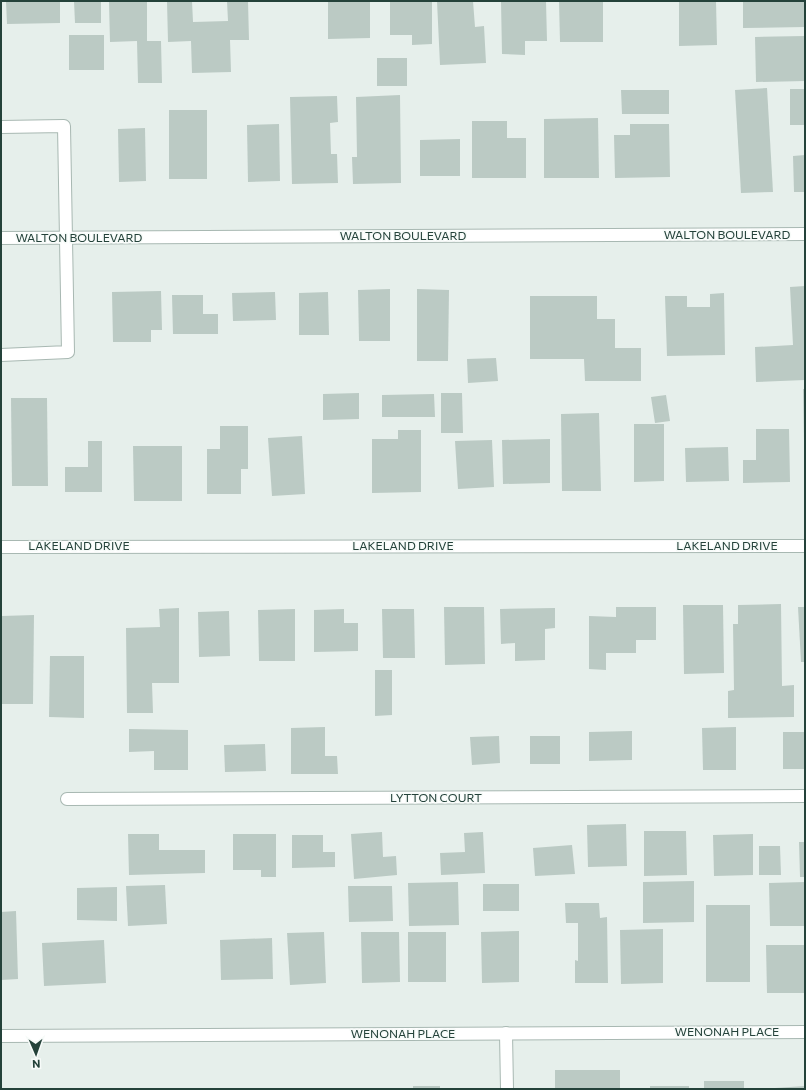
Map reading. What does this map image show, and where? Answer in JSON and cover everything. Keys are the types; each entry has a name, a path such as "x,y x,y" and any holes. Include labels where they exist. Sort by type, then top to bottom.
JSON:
{"street":[{"path":"1,127 64,126 68,352 1,355"},
{"name":"WALTON BOULEVARD","path":"1,238 805,234"},
{"name":"LAKELAND DRIVE","path":"1,547 805,546"},
{"name":"LYTTON COURT","path":"67,799 805,796"},
{"name":"WENONAH PLACE","path":"1,1036 805,1032"},
{"path":"506,1033 507,1089"}],"building":[{"path":"6,1 60,1 60,23 7,24"},
{"path":"74,1 101,1 101,23 75,23"},
{"path":"167,1 192,1 193,22 228,21 227,1 248,1 249,40 230,40 231,72 192,73 191,41 168,42"},
{"path":"328,1 370,1 370,38 328,39"},
{"path":"390,1 432,1 432,44 412,45 412,35 390,35"},
{"path":"437,1 473,1 475,27 484,26 486,63 440,65"},
{"path":"501,1 546,1 547,41 525,41 525,55 502,54"},
{"path":"559,1 603,1 603,42 560,42"},
{"path":"679,1 716,1 717,45 679,46"},
{"path":"743,1 805,1 805,27 743,28"},
{"path":"109,2 147,2 147,41 161,41 162,83 138,83 137,41 110,42"},
{"path":"69,35 104,35 104,70 69,70"},
{"path":"805,36 805,81 756,82 755,37"},
{"path":"377,58 407,58 407,86 377,86"},
{"path":"767,88 773,192 741,193 735,90"},
{"path":"790,89 805,89 805,125 790,125"},
{"path":"621,90 669,90 669,114 622,114"},
{"path":"400,95 401,183 353,184 352,157 357,157 356,97"},
{"path":"337,96 338,122 330,123 331,154 337,154 338,183 292,184 290,97"},
{"path":"169,110 207,110 207,179 169,179"},
{"path":"598,118 599,178 544,178 544,119"},
{"path":"472,121 507,121 507,138 526,138 526,178 472,178"},
{"path":"279,124 280,181 248,182 247,125"},
{"path":"630,124 669,124 670,177 615,178 614,135 630,135"},
{"path":"145,128 146,181 119,182 118,129"},
{"path":"460,139 460,176 420,176 420,140"},
{"path":"805,155 805,192 794,192 793,156"},
{"path":"805,286 805,380 756,382 755,347 793,345 790,287"},
{"path":"390,289 390,341 359,341 358,290"},
{"path":"417,289 449,290 448,361 417,361"},
{"path":"161,291 162,330 151,330 151,342 113,342 112,292"},
{"path":"275,292 276,320 233,321 232,293"},
{"path":"328,292 329,335 299,335 299,293"},
{"path":"724,293 725,355 667,356 665,296 687,296 687,307 710,307 710,294"},
{"path":"172,295 203,295 203,314 218,314 218,334 173,334"},
{"path":"530,296 597,296 597,319 615,319 615,348 641,348 641,381 585,381 584,359 530,359"},
{"path":"496,358 498,381 468,383 467,359"},
{"path":"803,389 805,389 805,441 804,441"},
{"path":"359,393 359,419 323,420 323,394"},
{"path":"441,393 462,393 463,433 441,433"},
{"path":"434,394 435,417 382,417 382,395"},
{"path":"666,395 670,421 655,423 651,397"},
{"path":"11,398 47,398 48,486 12,486"},
{"path":"599,413 601,491 562,491 561,414"},
{"path":"634,424 664,424 664,481 634,482"},
{"path":"220,426 248,426 248,469 241,469 241,494 207,494 207,449 220,449"},
{"path":"756,429 789,429 790,482 743,483 743,460 756,460"},
{"path":"398,430 421,430 421,492 372,493 372,439 398,439"},
{"path":"302,436 305,494 272,496 268,438"},
{"path":"550,439 550,483 503,484 502,440"},
{"path":"492,440 494,487 458,489 455,441"},
{"path":"88,441 102,441 102,492 65,492 65,467 88,467"},
{"path":"133,446 182,446 182,501 134,501"},
{"path":"728,447 729,481 686,482 685,448"},
{"path":"781,604 782,686 794,685 794,717 728,718 728,691 734,690 733,624 738,624 738,605"},
{"path":"683,605 723,605 724,673 684,674"},
{"path":"444,607 484,607 485,664 445,665"},
{"path":"616,607 656,607 656,640 636,640 636,653 606,653 606,670 589,669 589,616 616,617"},
{"path":"798,607 805,607 805,662 801,662"},
{"path":"179,608 179,683 152,683 153,713 127,713 126,628 160,627 159,609"},
{"path":"555,608 555,628 545,629 545,660 515,661 515,643 501,644 500,609"},
{"path":"295,609 295,661 259,661 258,610"},
{"path":"344,609 344,623 358,623 358,651 314,652 314,610"},
{"path":"382,609 414,609 415,658 383,658"},
{"path":"229,611 230,656 199,657 198,612"},
{"path":"34,615 33,704 1,704 2,616"},
{"path":"50,656 84,656 84,718 49,717"},
{"path":"375,670 392,670 392,715 375,716"},
{"path":"325,727 325,756 337,756 338,774 291,774 291,728"},
{"path":"736,727 736,770 703,770 702,728"},
{"path":"129,729 188,730 188,770 154,770 154,751 129,752"},
{"path":"632,731 632,760 589,761 589,732"},
{"path":"783,732 805,732 805,769 783,769"},
{"path":"499,736 500,763 472,765 470,737"},
{"path":"530,736 560,736 560,764 530,764"},
{"path":"265,744 266,771 225,772 224,745"},
{"path":"626,824 627,866 588,867 587,825"},
{"path":"644,831 686,831 687,875 644,876"},
{"path":"382,832 383,857 396,856 397,875 354,879 351,834"},
{"path":"483,832 485,873 441,875 440,853 465,852 464,833"},
{"path":"128,834 159,834 159,850 205,850 205,873 129,875"},
{"path":"233,834 276,834 276,877 261,877 261,870 233,870"},
{"path":"753,834 753,875 714,876 713,835"},
{"path":"292,835 323,835 323,852 335,852 335,867 292,868"},
{"path":"799,842 805,842 805,877 800,877"},
{"path":"572,845 575,874 535,876 533,848"},
{"path":"759,846 780,846 781,875 759,875"},
{"path":"694,881 694,922 643,923 643,882"},
{"path":"458,882 459,925 409,926 408,883"},
{"path":"805,882 805,926 770,926 769,883"},
{"path":"483,884 519,884 519,911 483,911"},
{"path":"165,885 167,924 128,926 126,886"},
{"path":"348,886 392,886 393,921 349,922"},
{"path":"117,887 117,921 77,920 77,888"},
{"path":"565,903 599,903 600,918 607,917 608,983 575,983 575,960 578,961 578,923 566,923"},
{"path":"706,905 750,905 750,982 706,982"},
{"path":"16,911 18,979 1,980 1,912"},
{"path":"663,929 663,983 621,984 620,930"},
{"path":"519,931 519,982 482,983 481,932"},
{"path":"324,932 326,983 290,985 287,933"},
{"path":"361,932 399,932 400,982 362,983"},
{"path":"408,932 446,932 446,982 408,982"},
{"path":"272,938 273,979 221,980 220,940"},
{"path":"104,940 106,983 44,986 42,943"},
{"path":"766,945 805,945 805,993 767,993"},
{"path":"555,1070 620,1070 620,1089 555,1089"},
{"path":"704,1081 744,1081 744,1089 704,1089"},
{"path":"413,1086 440,1086 440,1089 413,1089"},
{"path":"650,1086 689,1086 689,1089 650,1089"},
{"path":"805,1086 805,1089 775,1089 775,1088"}]}
